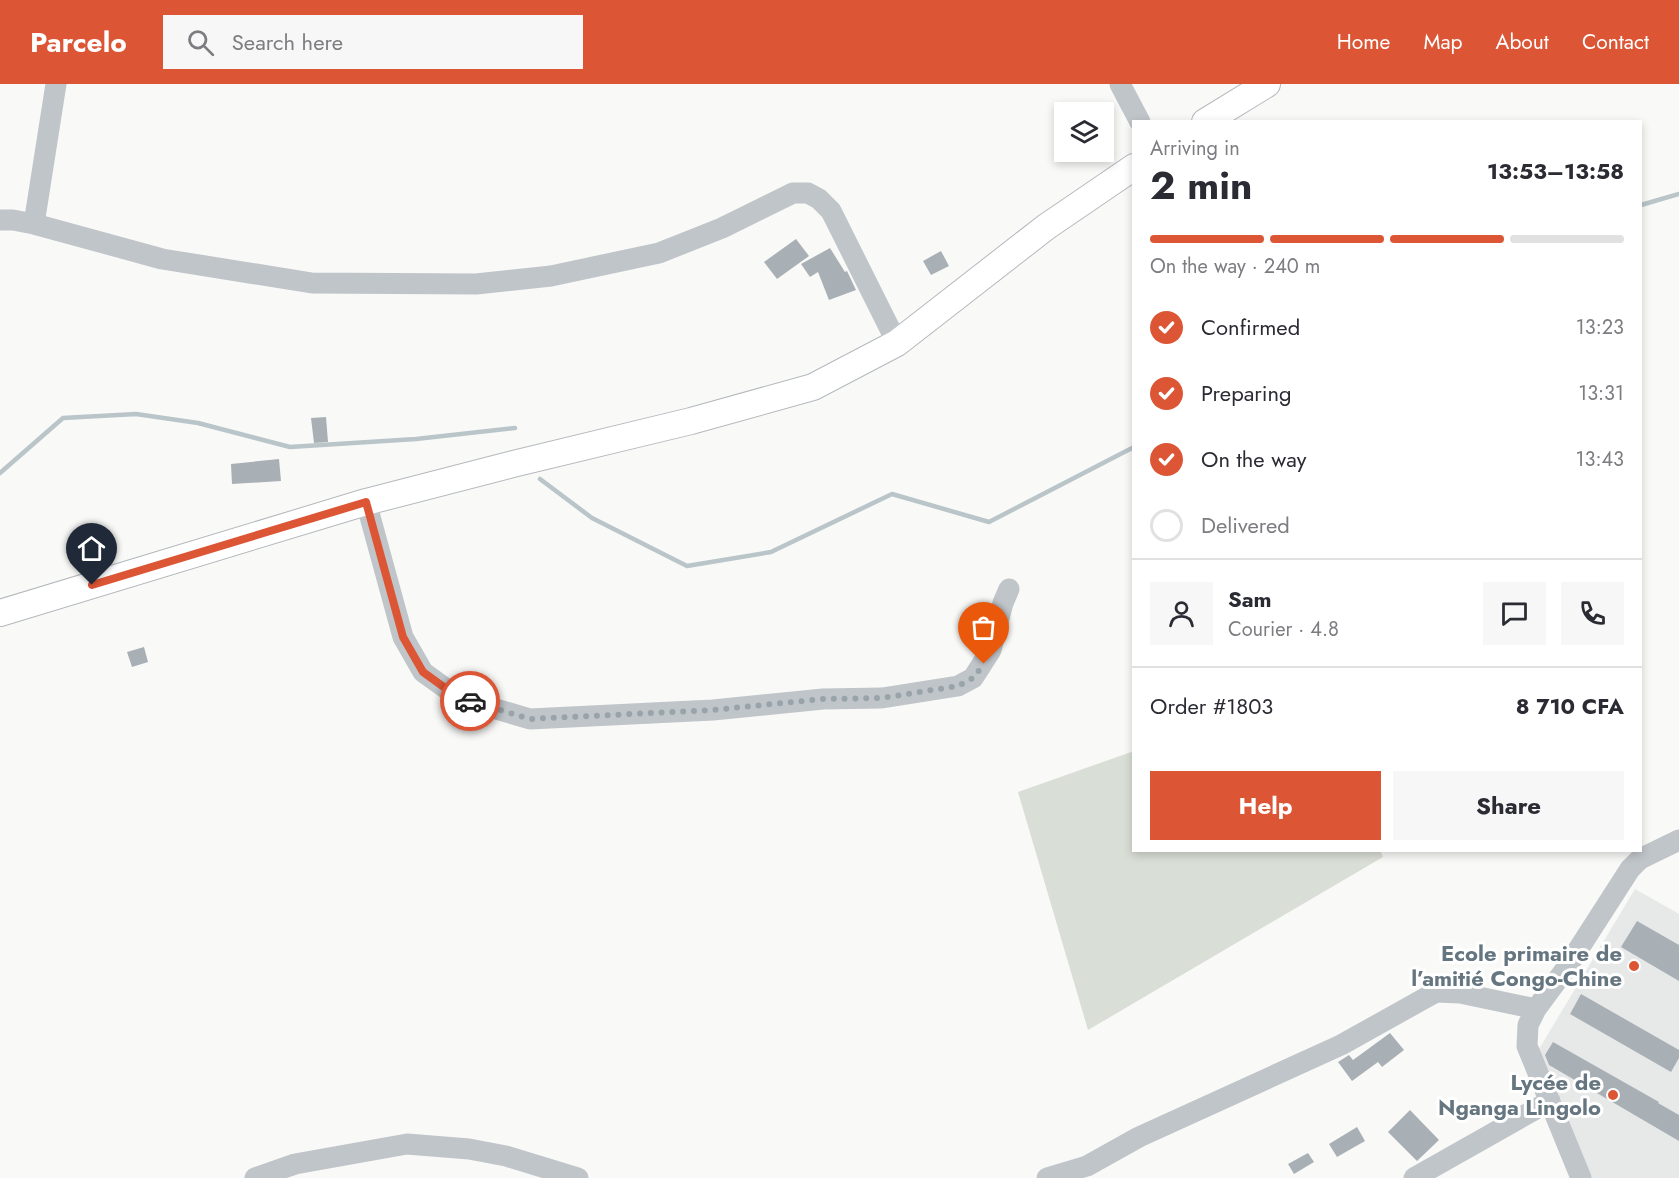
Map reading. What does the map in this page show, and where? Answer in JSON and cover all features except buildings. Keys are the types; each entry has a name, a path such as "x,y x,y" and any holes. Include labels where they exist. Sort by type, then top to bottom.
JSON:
{"main road":[{"path":"1208,120 1267,84"},
{"path":"0,613 366,502 692,421 813,387 897,343 1047,227 1132,168"}],"street":[{"path":"34,224 56,84"},
{"path":"1120,84 1139,120"},
{"path":"0,220 34,224 162,259 312,283 476,284 551,276 659,253 722,228 793,193 808,193 819,199 831,211 897,343"},
{"path":"366,502 403,637 423,672 459,698 530,719 713,710 823,699 882,698 958,686 973,678 992,650 997,623 1009,589"},
{"path":"1581,1178 1527,1046 1528,1025 1536,1009 1567,967 1630,869 1640,859 1679,840"},
{"path":"1047,1178 1087,1166 1139,1137 1341,1046 1436,992 1460,993 1536,1009"},
{"path":"1414,1178 1550,1101"},
{"path":"255,1178 295,1164 407,1144 469,1149 506,1156 530,1171 578,1178"}],"shaded area":[{"path":"1132,752 1132,852 1381,852 1383,857 1088,1030 1018,792"},
{"path":"1635,889 1679,914 1679,1178 1581,1178 1533,1059"}],"waterway":[{"path":"1642,205 1679,194"},
{"path":"0,473 63,418 136,414 198,423 290,447 416,439 515,428"},
{"path":"540,479 592,518 687,566 771,552 892,494 989,522 1132,448"}],"way so far":[{"path":"470,701 530,719 713,710 823,699 882,698 958,686 973,678 984,664"}],"place":[{"name":"Ecole primaire de l’amitié Congo-Chine","path":"1634,966"},
{"name":"Lycée de Nganga Lingolo","path":"1613,1095"}],"route":[{"path":"92,585 366,502 403,637 423,672 459,698 470,701"}]}
